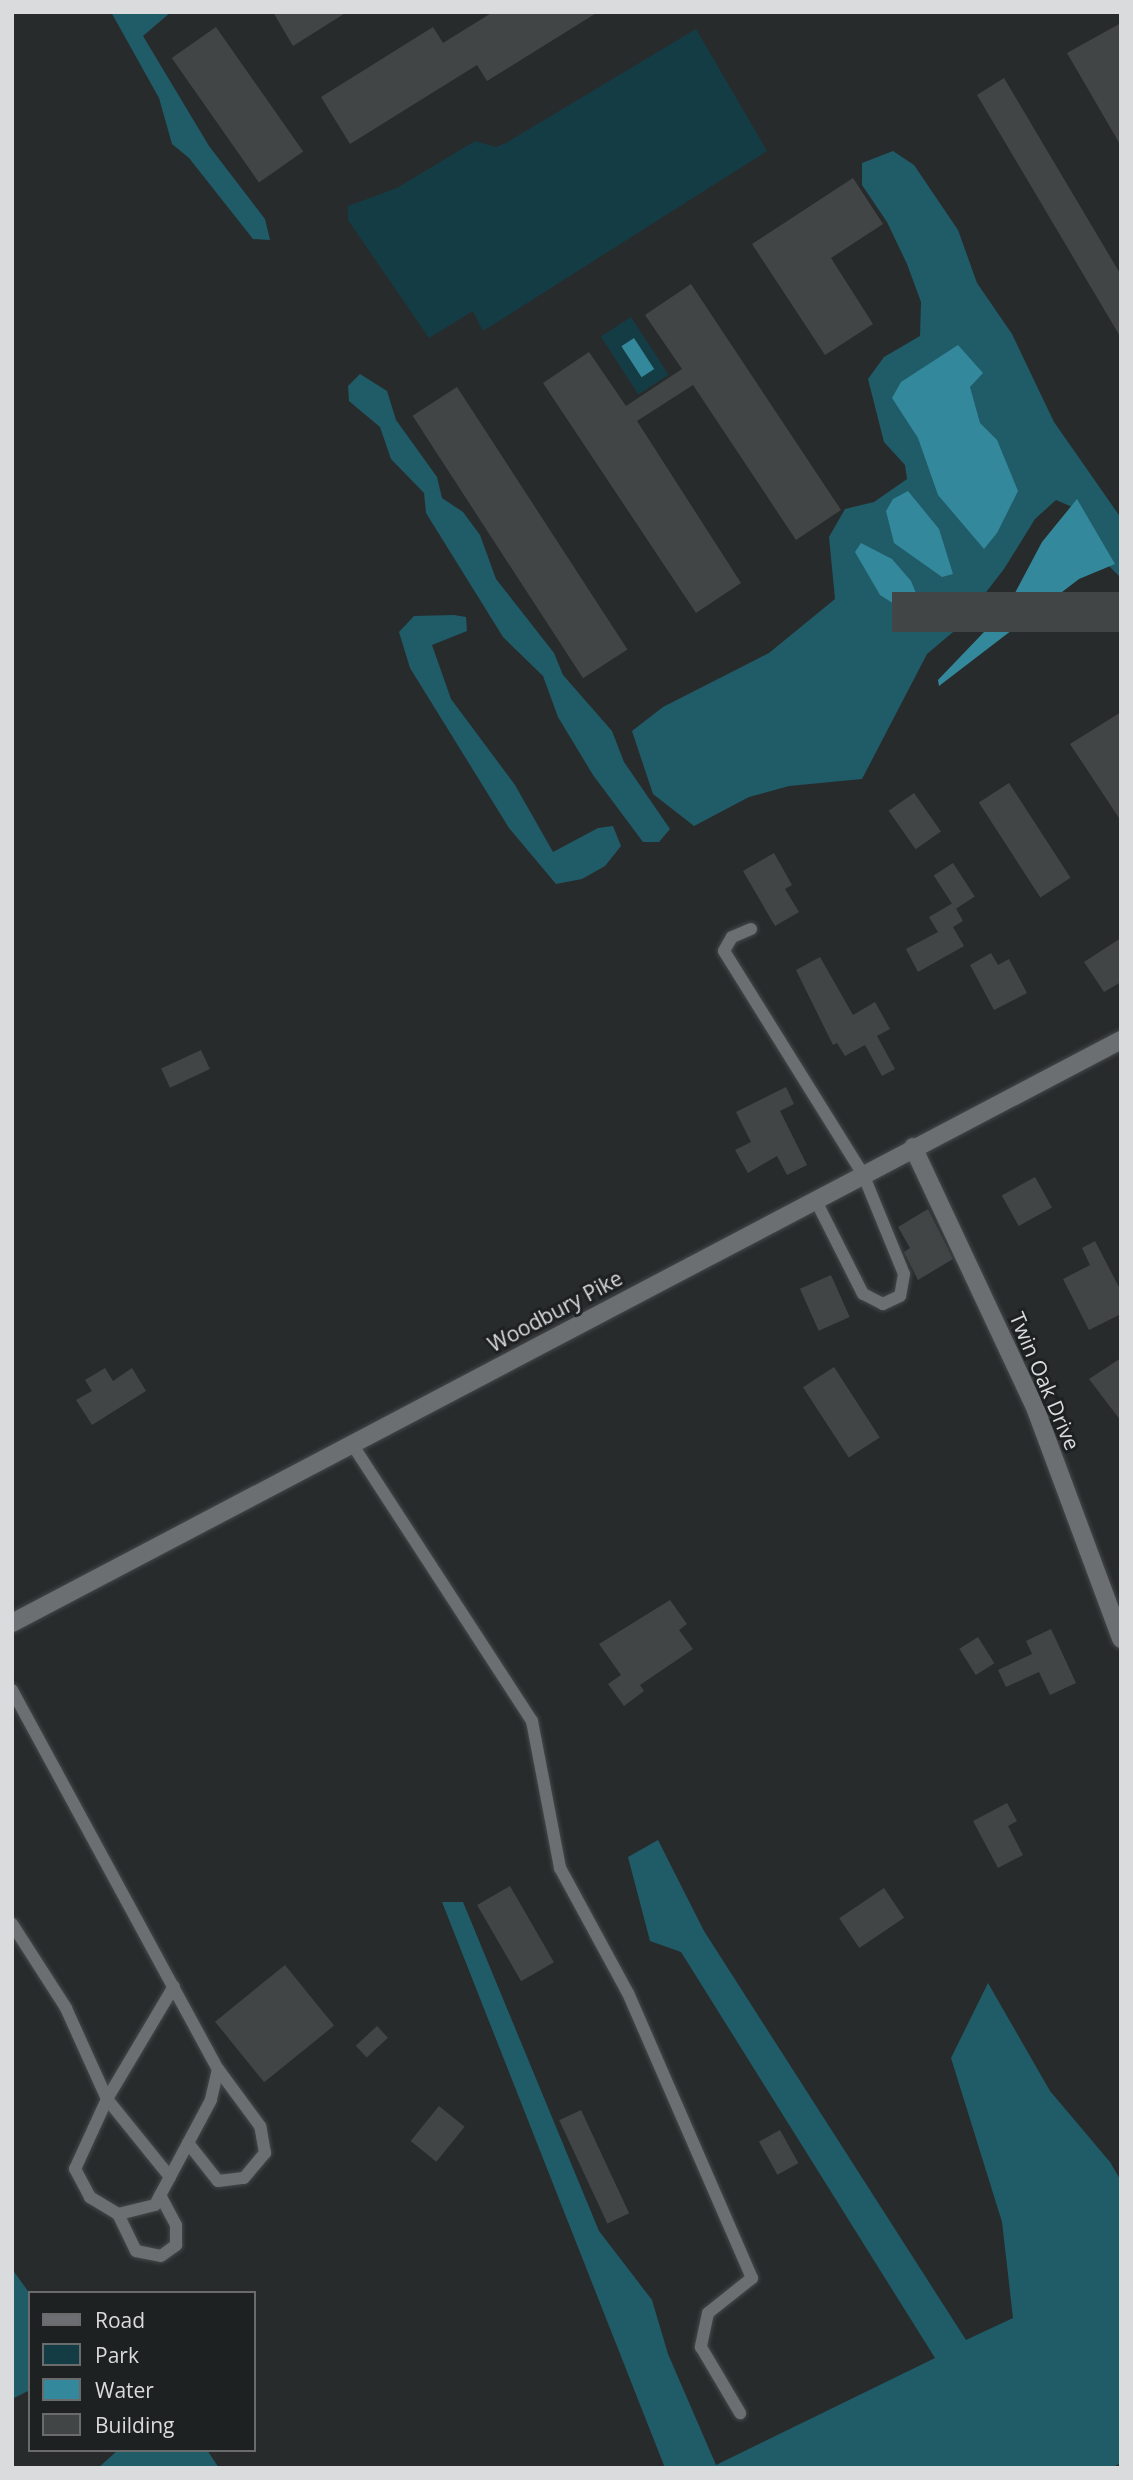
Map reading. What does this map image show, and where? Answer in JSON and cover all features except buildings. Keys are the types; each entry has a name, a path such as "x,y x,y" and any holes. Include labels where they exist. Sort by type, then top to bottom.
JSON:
{"street":[{"name":"Woodbury Pike","path":"12,1623 1121,1040"},
{"name":"Twin Oak Drive","path":"913,1147 1036,1410 1121,1639"}],"lane":[{"path":"751,929 732,937 724,951 863,1174 904,1274 905,1284 891,1301 873,1302 863,1294 815,1199"},
{"path":"352,1444 533,1721 560,1868 628,1993 752,2278 708,2313 701,2347 740,2413"},
{"path":"12,1690 218,2069 260,2126 265,2153 244,2178 218,2181 188,2143"},
{"path":"12,1924 66,2008 107,2099 170,2177"},
{"path":"160,2195 176,2225 176,2245 161,2256 136,2251 118,2214 90,2197 75,2169 107,2099 174,1986"},
{"path":"118,2214 155,2205 211,2100 218,2069"}],"green space":[{"path":"696,29 767,151 483,331 473,311 429,338 348,220 348,206 397,188 475,141 496,147 506,143"},
{"path":"631,317 669,375 638,394 601,337"}],"shaded area":[{"path":"111,12 171,12 143,36 209,146 265,219 270,240 253,239 189,158 172,144 159,98"},
{"path":"893,151 914,165 958,230 977,283 1012,334 1054,422 1121,518 1121,578 1098,555 1077,509 1056,500 1035,519 1004,569 959,627 927,654 862,779 789,786 749,797 694,826 653,794 632,731 663,707 769,653 835,599 829,537 845,509 874,502 907,479 905,465 884,442 868,379 884,357 920,336 921,302 907,264 887,222 862,185 862,163"},
{"path":"360,374 387,391 396,420 437,477 442,498 463,512 480,535 496,579 554,653 563,675 612,731 624,762 670,829 659,842 643,842 593,775 558,717 543,676 503,637 426,513 424,493 391,459 380,427 349,401 348,386"},
{"path":"414,616 466,617 467,631 432,645 451,699 515,785 553,852 598,828 613,826 621,846 605,866 582,879 556,884 509,828 410,668 399,632"},
{"path":"658,1840 704,1931 966,2340 1013,2318 1002,2222 951,2058 988,1983 1050,2091 1110,2162 1121,2181 1121,2463 1111,2468 665,2468 442,1902 463,1902 599,2231 652,2300 668,2354 716,2465 935,2358 681,1952 650,1941 628,1857"},
{"path":"12,2269 28,2291 28,2391 12,2399"},
{"path":"116,2452 208,2452 219,2468 98,2468"}],"water":[{"path":"634,338 654,369 642,377 621,346"},
{"path":"958,345 983,373 970,387 980,423 997,440 1018,491 997,533 984,549 938,495 918,438 892,398 901,382"},
{"path":"908,491 939,529 953,574 942,577 894,543 886,511 893,499"},
{"path":"1077,499 1115,564 1079,579 939,686 938,680 1007,608 1042,542"},
{"path":"861,543 892,559 911,581 921,605 910,614 880,595 855,552"}]}
